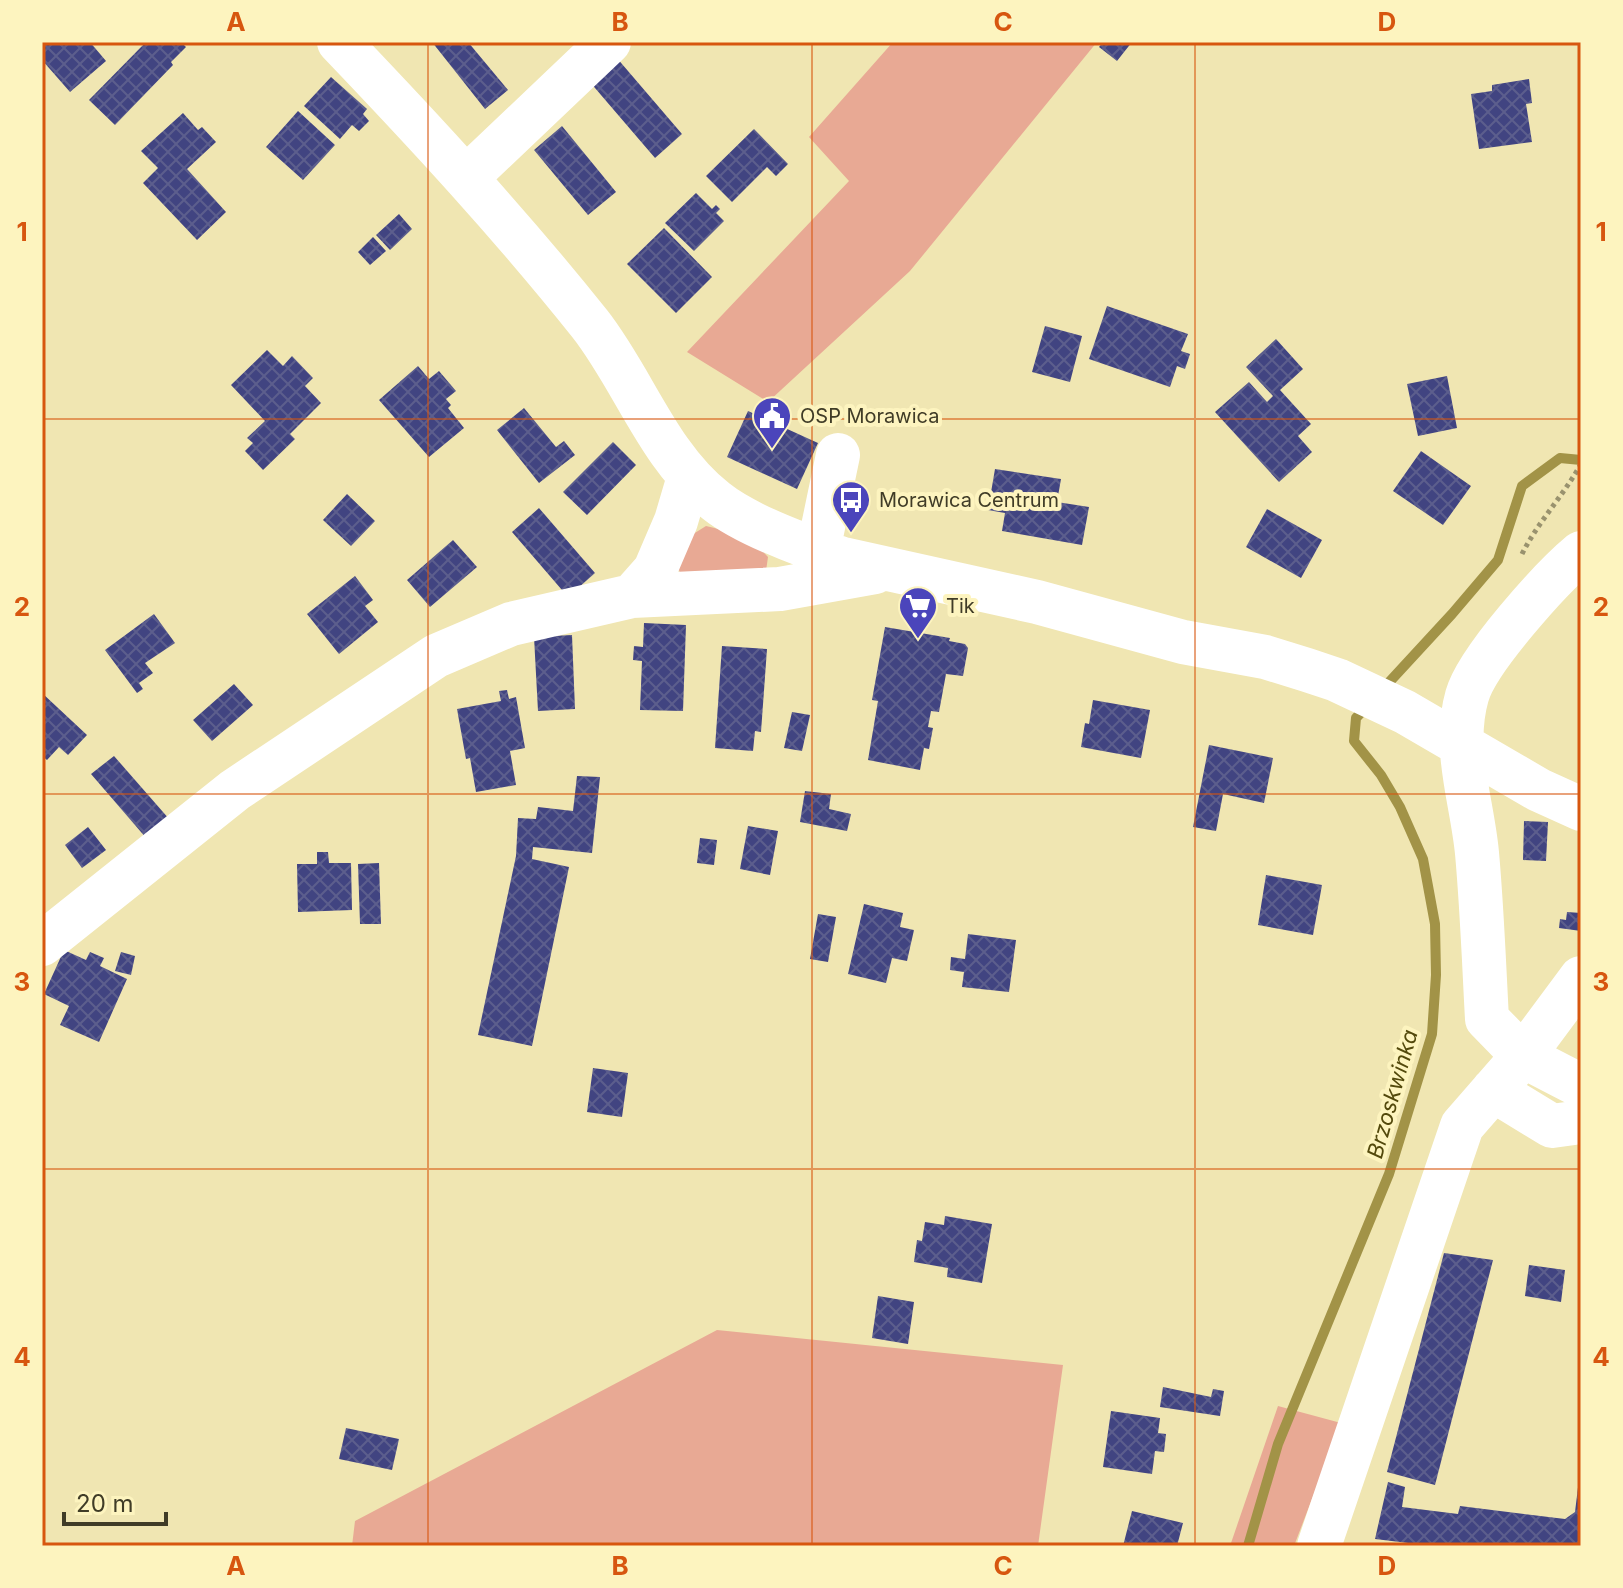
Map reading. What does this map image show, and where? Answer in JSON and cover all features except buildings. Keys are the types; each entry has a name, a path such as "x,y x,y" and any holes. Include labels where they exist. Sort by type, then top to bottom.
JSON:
{"street":[{"path":"339,42 467,177 592,327 689,477 717,503 818,551 1037,602 1183,642 1265,657 1337,680 1405,712 1539,790 1581,809"},
{"path":"467,177 609,42"},
{"path":"818,551 838,455"},
{"path":"632,596 655,570 676,521 689,477"},
{"path":"1581,553 1484,663 1467,694 1459,742 1477,851 1487,1019 1523,1056 1581,1086"},
{"path":"42,944 235,790 436,656 511,624 632,596 780,589 893,569"},
{"path":"1319,1546 1462,1126 1523,1056 1581,978"},
{"path":"1493,1090 1552,1126 1581,1122"}],"shaded area":[{"path":"893,42 1097,42 910,271 768,402 687,352 849,181 809,137"},
{"path":"706,526 731,533 755,546 768,557 766,571 680,573 677,564 690,536"},
{"path":"717,1330 1063,1365 1038,1546 352,1546 355,1521"},
{"path":"1278,1406 1341,1423 1294,1546 1230,1546"}],"waterway":[{"name":"Brzoskwinka","path":"1381,691 1498,560 1522,486 1560,458 1581,460"},
{"name":"Brzoskwinka","path":"1248,1546 1278,1444 1389,1174 1432,1034 1435,924 1423,859 1400,807 1381,775 1354,741 1356,718 1367,706"}],"place":[{"name":"OSP Morawica","path":"772,450"},
{"name":"Morawica Centrum","path":"851,534"},
{"name":"Tik","path":"918,640"}]}
